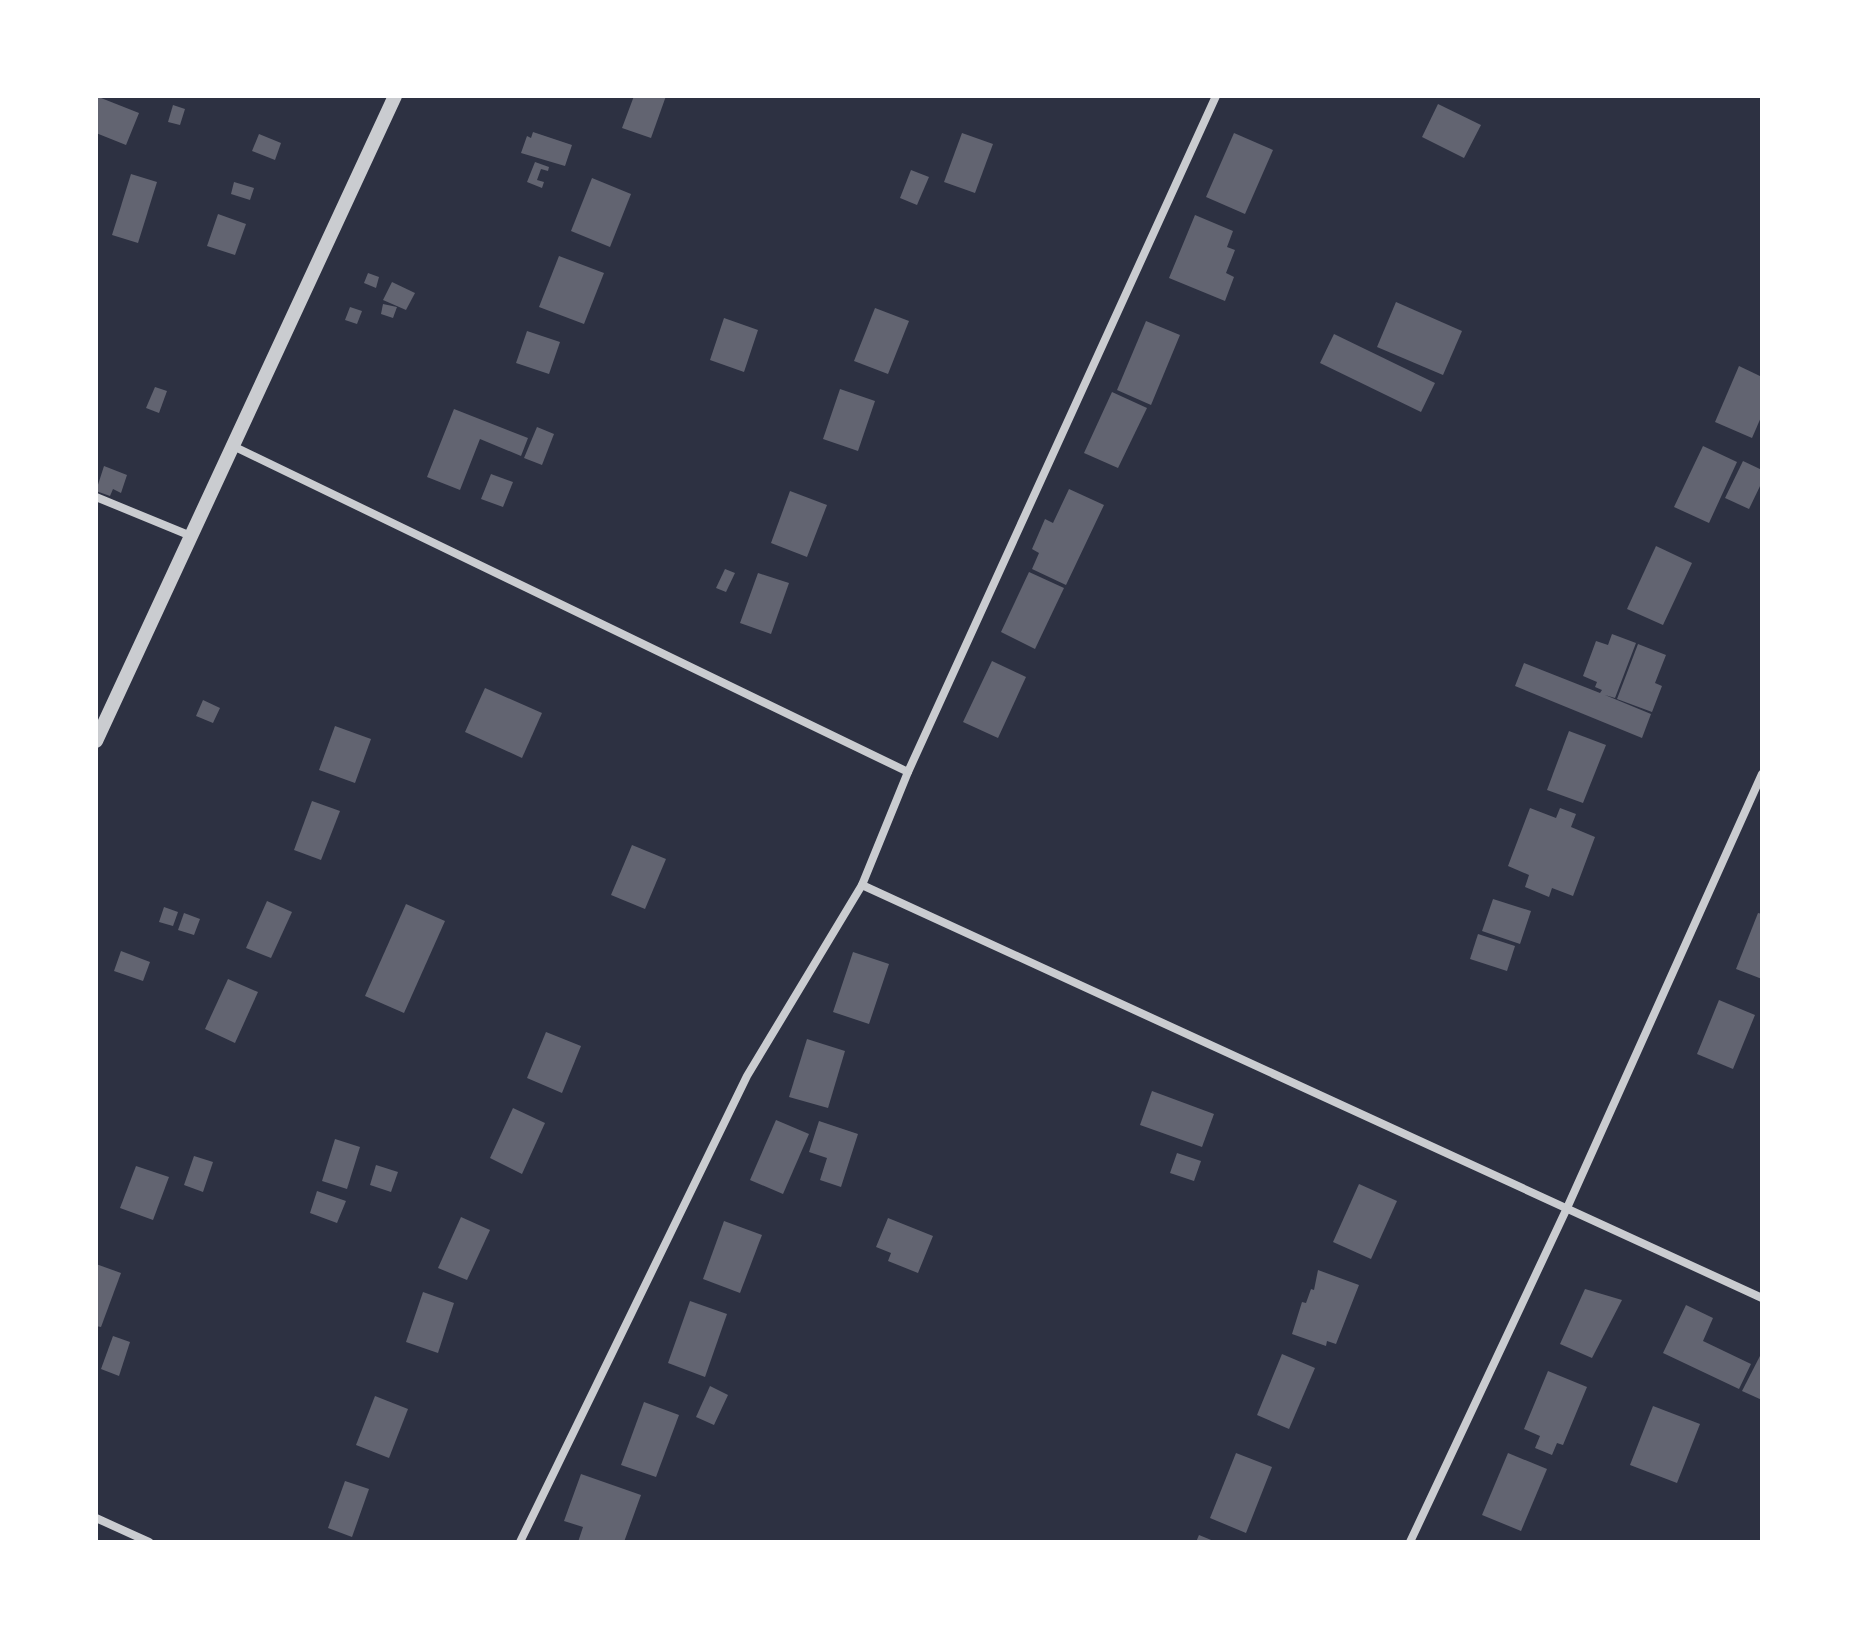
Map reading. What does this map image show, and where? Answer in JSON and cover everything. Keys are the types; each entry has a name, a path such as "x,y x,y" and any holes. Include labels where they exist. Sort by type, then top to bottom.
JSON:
{"street":[{"path":"96,741 395,96"},
{"path":"520,1542 747,1076 862,885 908,772 1216,96"},
{"path":"233,446 908,772"},
{"path":"96,497 191,536"},
{"path":"1410,1542 1567,1208 1762,774"},
{"path":"862,885 1762,1298"},
{"path":"96,1518 149,1542"}],"building":[{"path":"96,96 139,113 126,145 96,133"},
{"path":"634,96 666,96 651,138 622,128"},
{"path":"1438,104 1481,125 1464,158 1422,137"},
{"path":"173,105 185,109 180,125 168,122"},
{"path":"533,132 572,145 565,166 521,153 527,136 531,138"},
{"path":"962,133 993,144 975,193 944,182"},
{"path":"1234,133 1273,150 1245,214 1206,197"},
{"path":"259,134 281,143 275,160 252,151"},
{"path":"535,162 549,167 548,171 541,169 537,180 544,182 542,188 527,182"},
{"path":"911,170 929,177 917,205 900,198"},
{"path":"131,174 157,182 138,243 112,235"},
{"path":"592,178 631,194 610,247 571,231"},
{"path":"234,182 254,188 250,200 231,194"},
{"path":"218,214 246,224 235,255 207,246"},
{"path":"1195,215 1233,231 1227,247 1235,250 1226,273 1234,277 1225,301 1169,278"},
{"path":"559,256 604,273 584,324 539,307"},
{"path":"368,273 379,277 376,288 364,283"},
{"path":"392,282 415,293 406,310 383,300"},
{"path":"1396,302 1462,331 1443,375 1377,347"},
{"path":"383,304 397,307 393,318 381,314"},
{"path":"350,307 362,311 357,324 345,320"},
{"path":"875,308 909,321 888,374 854,361"},
{"path":"724,318 758,330 744,372 710,360"},
{"path":"1146,321 1180,335 1151,405 1117,390"},
{"path":"527,331 560,342 549,374 516,363"},
{"path":"1334,334 1435,383 1421,412 1320,363"},
{"path":"1739,366 1762,377 1762,415 1752,438 1715,422"},
{"path":"155,387 167,391 159,413 146,408"},
{"path":"840,389 875,401 858,451 823,439"},
{"path":"1112,392 1147,408 1118,468 1084,453"},
{"path":"454,409 528,438 521,456 480,439 460,490 427,477"},
{"path":"537,427 554,434 542,465 524,458"},
{"path":"1703,446 1737,462 1709,523 1674,507"},
{"path":"1743,461 1762,470 1762,482 1749,509 1725,498"},
{"path":"104,466 127,475 121,493 113,489 110,496 96,491"},
{"path":"491,474 513,482 503,507 481,499"},
{"path":"1069,489 1104,505 1066,585 1032,569 1039,553 1032,549 1045,519 1053,523"},
{"path":"790,491 827,505 807,557 771,543"},
{"path":"1656,546 1692,563 1663,625 1627,609"},
{"path":"725,569 735,573 726,592 716,588"},
{"path":"1029,572 1064,588 1035,649 1001,632"},
{"path":"758,573 789,583 771,634 740,623"},
{"path":"1612,634 1636,643 1615,698 1605,695 1651,714 1642,738 1515,686 1524,663 1600,693 1602,690 1595,687 1597,682 1583,676 1596,641 1608,645"},
{"path":"1638,644 1666,655 1655,683 1662,686 1652,712 1617,699"},
{"path":"992,661 1026,677 998,738 963,722"},
{"path":"485,688 542,713 522,758 465,732"},
{"path":"203,700 220,708 213,723 196,716"},
{"path":"335,726 371,739 355,783 319,770"},
{"path":"1569,731 1606,745 1583,803 1547,790"},
{"path":"312,801 340,811 321,860 294,850"},
{"path":"1530,808 1556,818 1560,808 1576,814 1571,827 1595,837 1573,896 1552,888 1549,897 1525,887 1529,875 1508,866"},
{"path":"632,845 666,859 645,909 611,895"},
{"path":"1493,899 1531,911 1520,944 1482,931"},
{"path":"267,901 292,912 271,958 246,948"},
{"path":"406,904 445,921 404,1013 365,996"},
{"path":"164,907 178,912 173,926 159,922"},
{"path":"184,913 200,919 194,935 178,930"},
{"path":"1758,913 1762,914 1762,979 1736,969"},
{"path":"1478,934 1515,946 1507,971 1470,959"},
{"path":"121,951 150,962 143,981 114,971"},
{"path":"853,952 889,964 869,1024 833,1012"},
{"path":"228,979 258,992 235,1043 205,1029"},
{"path":"1719,1000 1755,1015 1733,1069 1697,1054"},
{"path":"546,1032 581,1046 562,1093 527,1078"},
{"path":"807,1039 845,1051 828,1108 789,1097"},
{"path":"1152,1091 1214,1114 1202,1147 1140,1125"},
{"path":"513,1108 545,1123 522,1174 490,1158"},
{"path":"776,1120 809,1134 783,1194 750,1180"},
{"path":"819,1121 858,1134 841,1187 820,1180 827,1158 809,1152"},
{"path":"335,1139 360,1147 347,1189 322,1181"},
{"path":"1177,1153 1201,1161 1194,1181 1170,1173"},
{"path":"194,1156 213,1162 203,1192 184,1185"},
{"path":"376,1165 398,1172 391,1192 370,1185"},
{"path":"136,1166 169,1177 153,1220 120,1208"},
{"path":"1359,1184 1397,1201 1371,1259 1333,1242"},
{"path":"317,1191 346,1201 337,1223 310,1213"},
{"path":"461,1217 490,1230 467,1280 438,1268"},
{"path":"888,1218 933,1236 918,1273 888,1261 891,1253 876,1247"},
{"path":"724,1221 762,1235 740,1293 703,1279"},
{"path":"96,1264 121,1273 101,1327 96,1326"},
{"path":"1318,1270 1359,1285 1336,1344 1327,1341 1326,1346 1292,1334 1302,1302 1306,1303 1311,1289 1314,1290"},
{"path":"1585,1289 1622,1300 1592,1358 1560,1344"},
{"path":"423,1292 454,1303 438,1353 406,1342"},
{"path":"690,1301 727,1314 705,1377 668,1363"},
{"path":"1686,1305 1713,1318 1703,1341 1751,1364 1739,1389 1663,1353"},
{"path":"113,1336 130,1342 119,1376 101,1369"},
{"path":"1762,1352 1762,1400 1742,1391"},
{"path":"1282,1354 1315,1368 1289,1429 1257,1415"},
{"path":"1548,1371 1587,1387 1563,1445 1557,1443 1552,1455 1535,1448 1540,1436 1524,1429"},
{"path":"710,1386 728,1395 714,1425 696,1417"},
{"path":"375,1396 408,1409 389,1458 356,1445"},
{"path":"644,1402 679,1415 656,1477 621,1465"},
{"path":"1653,1406 1700,1424 1677,1483 1630,1465"},
{"path":"1236,1453 1272,1467 1246,1533 1210,1518"},
{"path":"1508,1453 1547,1469 1521,1531 1482,1515"},
{"path":"581,1474 641,1495 624,1542 578,1542 583,1527 564,1521"},
{"path":"345,1481 369,1489 352,1537 328,1528"},
{"path":"1199,1535 1216,1542 1196,1542"}]}
